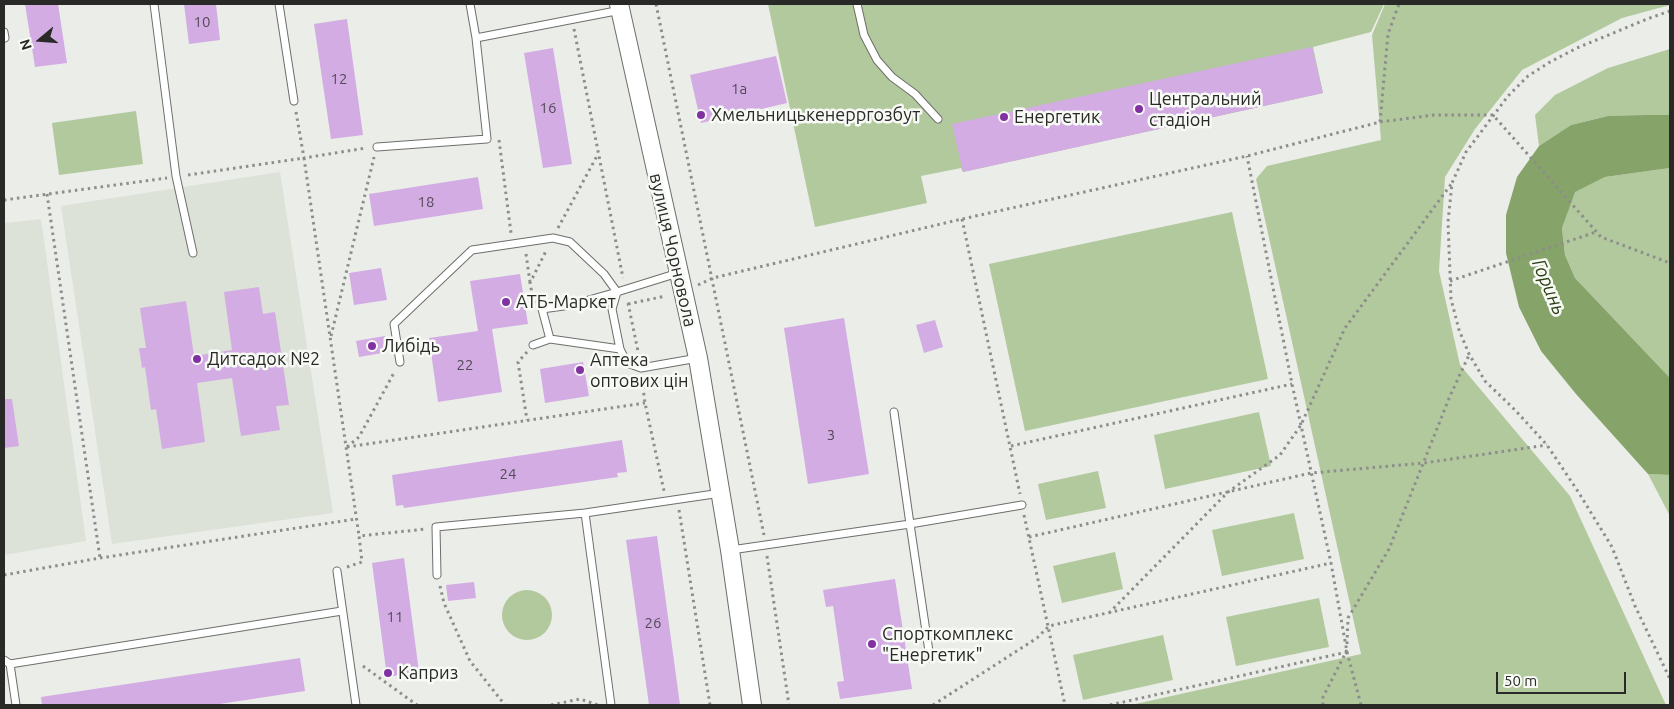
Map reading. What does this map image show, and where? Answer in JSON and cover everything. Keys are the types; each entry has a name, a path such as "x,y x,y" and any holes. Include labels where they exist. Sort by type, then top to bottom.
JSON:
{"street":[{"name":"вулиця Чорновола","path":"620,7 698,358 730,550 752,705"}],"lane":[{"path":"154,4 176,176 193,253"},
{"path":"279,4 294,101"},
{"path":"377,147 487,139 476,38 470,4"},
{"path":"857,4 864,35 876,60 892,77 915,94 938,119"},
{"path":"476,38 620,7"},
{"path":"400,362 394,324 472,250 553,238 570,242 604,274 617,292"},
{"path":"550,339 542,309 571,305 678,273"},
{"path":"617,292 612,309 620,349 627,363 641,368 698,358"},
{"path":"533,344 550,339 620,349"},
{"path":"894,412 930,658"},
{"path":"437,575 436,528 585,514 721,493"},
{"path":"730,550 910,524 1022,505"},
{"path":"585,514 611,705"},
{"path":"337,570 356,705"},
{"path":"16,705 7,662 342,611"}],"path":[{"path":"656,4 766,545 789,705"},
{"path":"1380,122 1388,34 1399,4"},
{"path":"1109,613 1228,492 1280,455 1302,425 1345,328 1452,183 1466,152 1508,96 1528,76 1550,62 1615,32 1670,12"},
{"path":"294,101 331,339 362,562 337,570"},
{"path":"712,278 962,219 1246,156 1380,122 1434,115 1493,115 1601,238 1670,263"},
{"path":"487,139 499,138 513,244"},
{"path":"4,200 377,147 331,339"},
{"path":"530,283 598,154"},
{"path":"1246,156 1292,384 1331,562 1347,652 1361,705"},
{"path":"1452,183 1448,222 1450,281 1451,299 1458,330 1469,354 1485,380 1547,445 1612,547 1635,606 1670,679"},
{"path":"47,194 100,558"},
{"path":"962,219 1065,705"},
{"path":"1450,281 1595,232"},
{"path":"524,242 535,306"},
{"path":"527,420 518,362 533,344"},
{"path":"1323,704 1323,697 1347,652 1348,618 1388,549 1469,354"},
{"path":"346,447 359,437 400,362"},
{"path":"1011,446 1292,384"},
{"path":"346,447 645,403"},
{"path":"1029,537 1311,473 1424,463 1547,445"},
{"path":"4,575 100,558 356,519"},
{"path":"359,536 436,528"},
{"path":"934,705 1037,638 1049,626 1331,562"},
{"path":"437,575 444,603 470,661 504,705"},
{"path":"1110,705 1347,652"},
{"path":"348,656 417,705"},
{"path":"551,705 580,699 598,705"}],"shaded area":[{"name":"Енергетик","path":"768,4 1384,4 1371,32 1313,47 1323,93 963,172 961,168 921,176 927,203 815,227"},
{"path":"1385,4 1670,4 1622,18 1522,70 1475,129 1445,177 1439,271 1460,365 1570,496 1666,705 1131,705 1361,654 1256,179 1267,166 1381,140 1372,35"},
{"path":"1670,49 1670,115 1608,116 1571,125 1539,146 1535,115 1555,95 1608,68"},
{"path":"136,111 143,164 59,175 52,123"},
{"path":"1670,168 1670,378 1575,278 1565,255 1562,228 1574,192 1605,177"},
{"name":"Дитсадок №2","path":"280,172 333,513 112,544 61,206"},
{"path":"1232,212 1268,379 1025,431 989,264"},
{"path":"41,219 86,541 4,555 4,223"},
{"path":"1259,412 1271,466 1165,489 1154,435"},
{"path":"1098,471 1106,508 1046,520 1038,484"},
{"path":"1648,474 1670,475 1670,516"},
{"path":"1294,513 1304,559 1222,576 1212,530"},
{"path":"1115,552 1123,589 1062,603 1053,566"},
{"path":"527,590 537,592 545,597 550,605 552,615 550,625 545,633 537,638 527,640 517,638 509,633 504,625 502,615 504,605 509,597 517,592"},
{"path":"1319,598 1329,647 1236,666 1226,617"},
{"path":"1163,635 1173,680 1083,700 1073,655"}],"water":[{"name":"Горинь","path":"1670,115 1670,168 1605,177 1575,192 1562,228 1565,255 1575,278 1670,378 1670,475 1648,474 1576,394 1541,351 1519,307 1506,253 1506,215 1517,177 1539,146 1571,125 1608,116"}],"building":[{"path":"25,4 58,4 67,63 35,67"},
{"path":"184,4 216,4 220,40 189,44"},
{"path":"347,19 363,135 331,139 314,24"},
{"name":"Центральний стадіон","path":"1312,47 1323,93 963,172 952,124"},
{"path":"553,48 572,164 543,168 524,53"},
{"path":"776,56 787,103 701,123 690,75"},
{"path":"478,177 483,209 374,226 369,194"},
{"path":"381,268 387,300 354,305 349,273"},
{"path":"520,274 528,324 492,329 502,392 438,402 429,338 478,331 470,281"},
{"path":"259,287 263,314 275,312 289,405 276,406 280,430 241,436 232,378 197,383 205,442 162,449 156,409 151,410 145,367 142,368 139,348 146,348 140,308 186,301 194,356 232,350 224,292"},
{"path":"844,318 869,474 808,484 784,328"},
{"path":"935,320 943,347 924,353 916,325"},
{"name":"Либідь","path":"385,336 388,352 359,357 356,341"},
{"path":"583,362 589,396 545,403 540,369"},
{"path":"4,399 12,399 19,446 4,448"},
{"path":"622,440 627,472 617,473 618,477 404,508 403,505 396,506 392,475"},
{"path":"657,536 680,705 649,705 626,540"},
{"path":"404,558 419,672 387,677 372,563"},
{"name":"Спорткомплекс \"Енергетик\"","path":"895,579 912,689 840,699 837,682 844,681 833,606 826,607 823,590"},
{"path":"474,582 476,598 448,601 446,585"},
{"path":"300,658 305,691 213,705 42,705 41,697"}],"place":[{"name":"Центральний стадіон","path":"1139,109"},
{"name":"Хмельницькенерргозбут","path":"701,115"},
{"name":"Енергетик","path":"1004,117"},
{"name":"АТБ-Маркет","path":"506,302"},
{"name":"Либідь","path":"372,346"},
{"name":"Дитсадок №2","path":"197,359"},
{"name":"Аптека оптових цін","path":"580,370"},
{"name":"Спорткомплекс \"Енергетик\"","path":"872,644"},
{"name":"Каприз","path":"388,673"}]}
